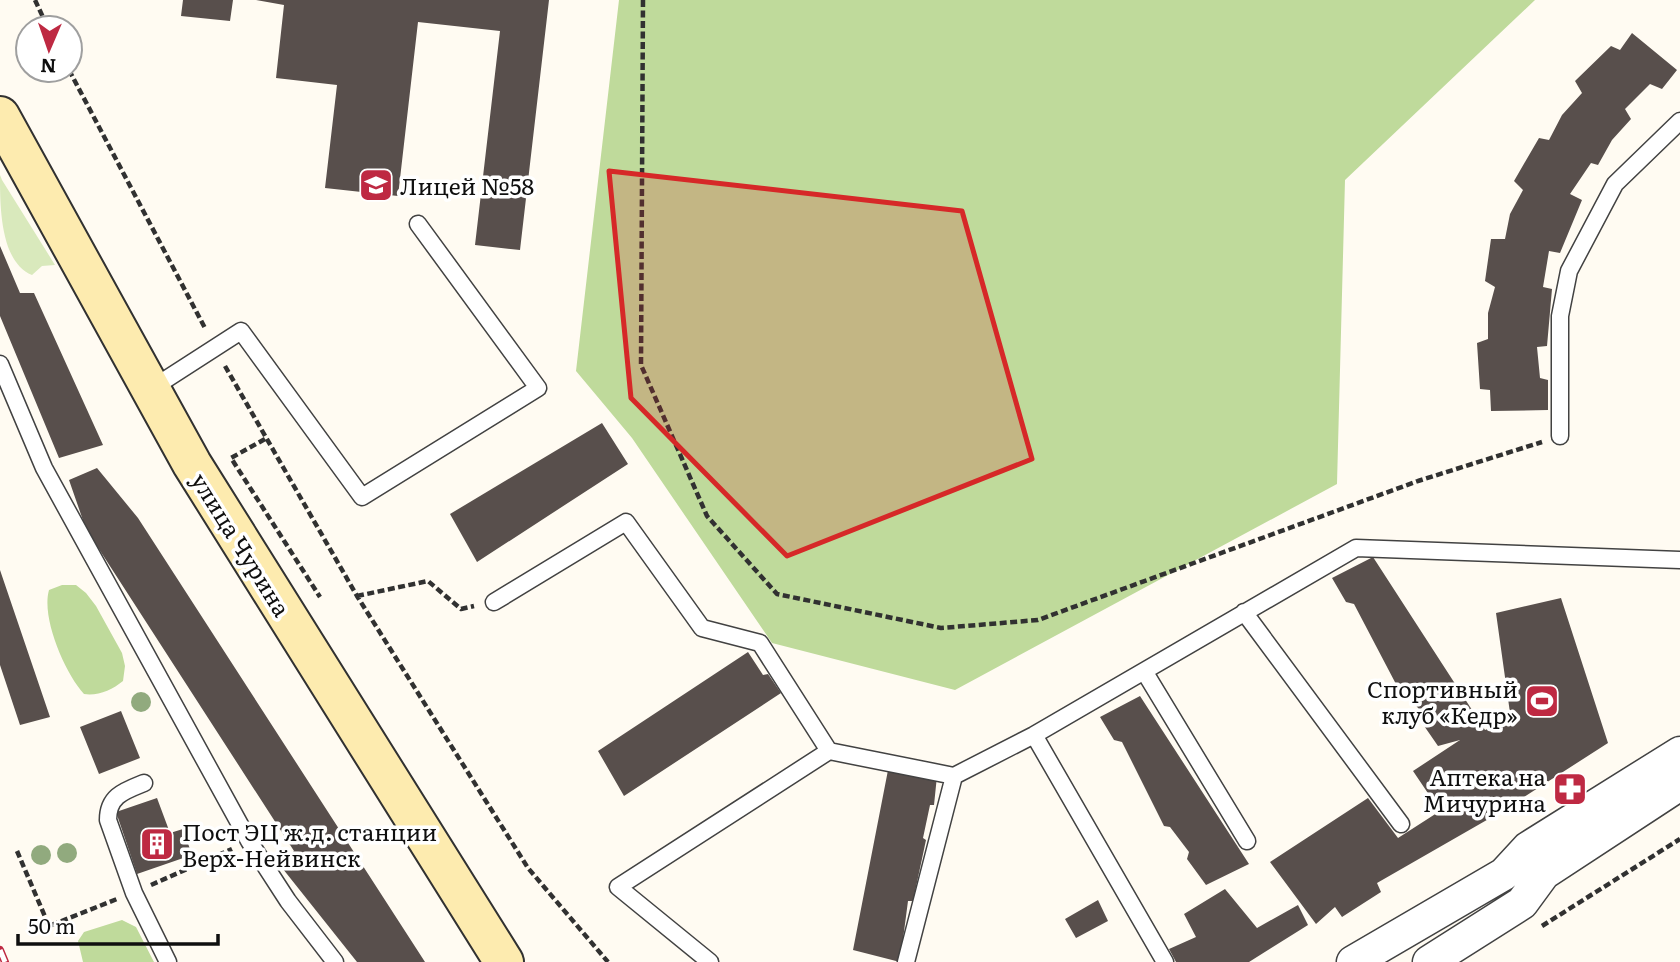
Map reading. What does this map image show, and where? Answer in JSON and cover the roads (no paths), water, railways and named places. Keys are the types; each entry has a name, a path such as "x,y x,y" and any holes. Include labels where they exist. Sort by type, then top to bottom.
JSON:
{"street":[{"name":"улица Чурина","path":"0,116 192,464 504,962"},
{"path":"1353,962 1504,874 1528,849 1680,753"},
{"path":"1429,962 1522,903 1544,873 1680,784"}],"lane":[{"path":"1560,436 1560,316 1569,271 1615,184 1680,121"},
{"path":"151,390 241,331 362,497 538,388 418,224"},
{"path":"0,364 44,468 249,841 288,901 335,962"},
{"path":"494,603 626,522 702,628 760,643 829,751"},
{"path":"710,962 618,887 829,751 954,776 1034,735 1356,548 1680,560"},
{"path":"1244,612 1401,824"},
{"path":"1144,671 1247,841"},
{"path":"1034,735 1165,962"},
{"path":"906,962 954,776"},
{"path":"144,783 114,798 108,807 107,820 134,893 168,962"}],"railway":[{"path":"0,950 5,962"}],"place":[{"name":"Лицей №58","path":"376,185"},
{"name":"Спортивный клуб «Кедр»","path":"1542,701"},
{"name":"Аптека на Мичурина","path":"1570,789"},
{"name":"Пост ЭЦ ж.д. станции Верх-Нейвинск","path":"157,844"}]}
